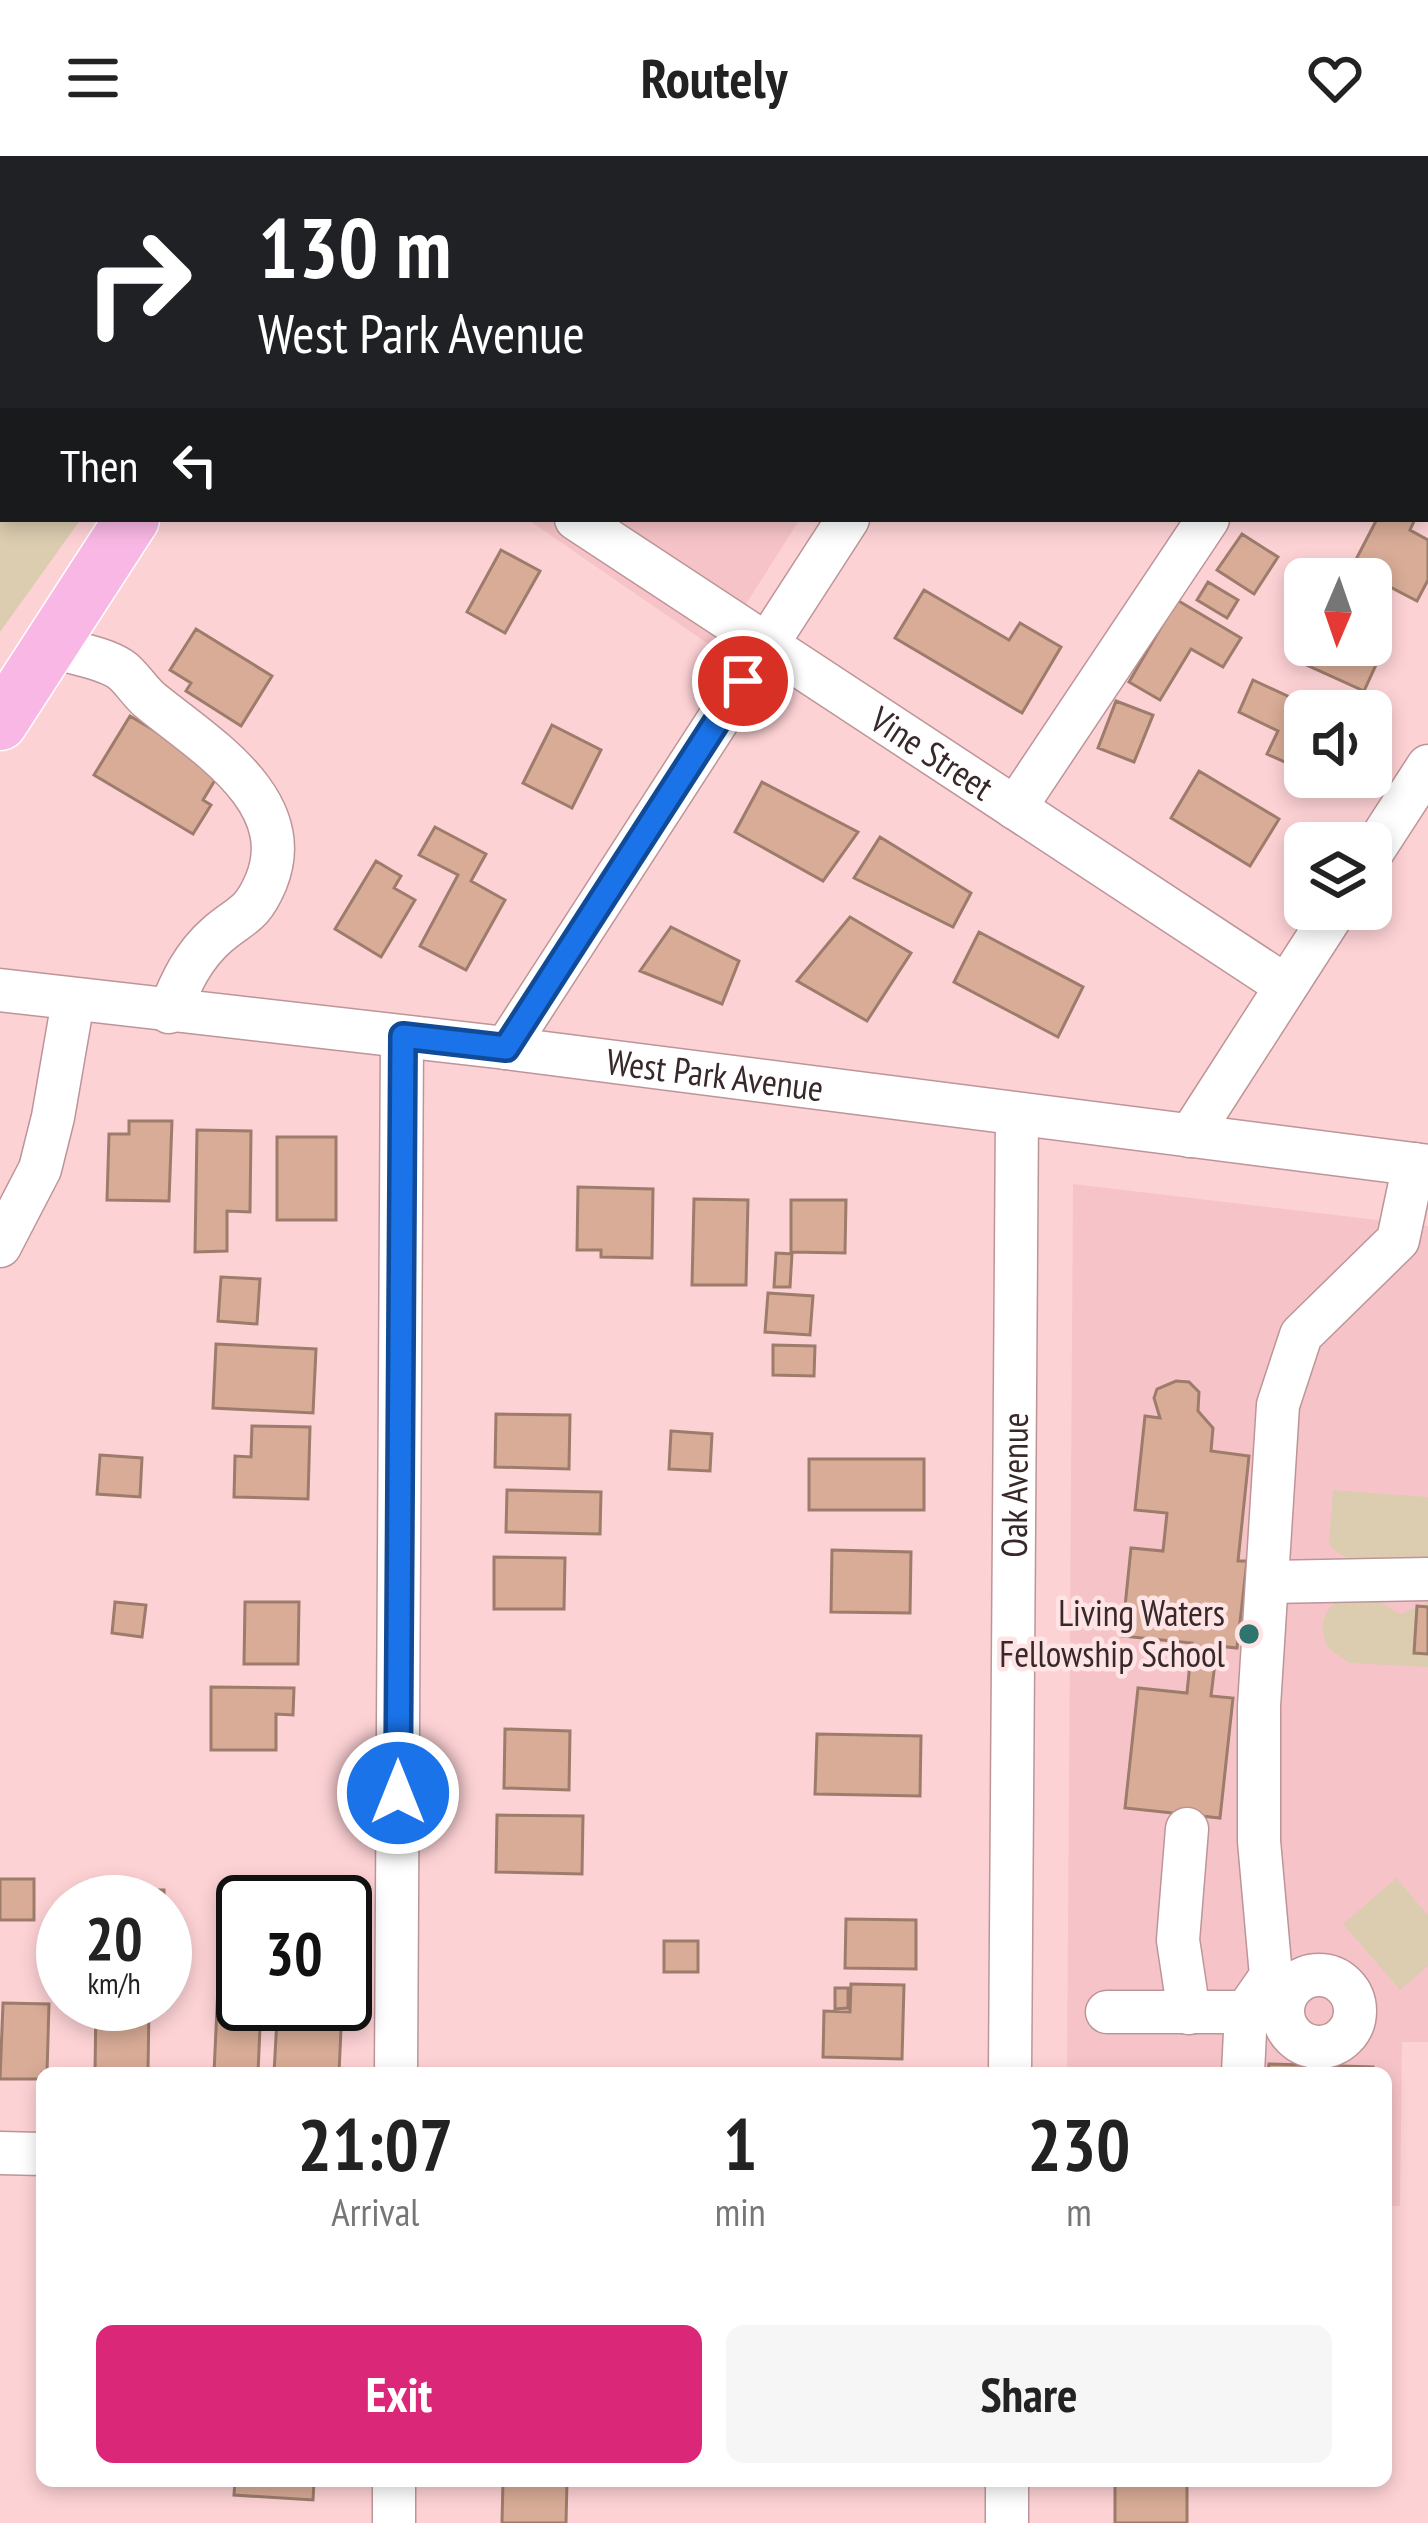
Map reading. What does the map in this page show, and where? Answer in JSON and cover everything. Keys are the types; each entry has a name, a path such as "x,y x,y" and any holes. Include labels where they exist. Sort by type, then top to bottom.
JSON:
{"main road":[{"path":"0,723 130,522"}],"street":[{"name":"Vine Street","path":"581,522 1286,986"},
{"path":"506,1048 846,522"},
{"path":"1015,808 1206,522"},
{"path":"50,646 122,670 135,689 226,762 262,802 273,856 267,880 253,908 220,932 186,968 169,1012"},
{"path":"1392,822 1428,766"},
{"path":"1190,1136 1322,930"},
{"path":"203,954 212,956 223,972 225,1018"},
{"name":"West Park Avenue","path":"0,990 506,1048 1421,1165"},
{"path":"0,1246 40,1169 73,1001"},
{"path":"396,2067 403,1036"},
{"name":"Oak Avenue","path":"1010,2067 1017,1115"},
{"path":"1107,2012 1246,2012 1280,1984 1259,1840 1259,1706 1278,1405 1300,1335 1398,1240 1421,1165"},
{"path":"1268,1582 1428,1580"},
{"path":"1186,1829 1178,1940 1189,2013"},
{"path":"1243,2067 1246,2012"},
{"path":"0,2152 36,2154"},
{"path":"394,2487 394,2523"},
{"path":"1006,2523 1007,2487"}],"shaded area":[{"path":"0,522 79,522 0,632"},
{"path":"531,522 798,522 717,650"},
{"name":"Living Waters Fellowship School","path":"1073,1184 1428,1226 1428,2042 1402,2042 1400,2206 1392,2206 1392,2067 1067,2067"},
{"path":"1333,1490 1428,1497 1428,1570 1374,1565 1337,1552 1329,1544"},
{"path":"1339,1599 1376,1600 1401,1614 1428,1602 1428,1667 1349,1663 1328,1648 1323,1621"},
{"path":"1396,1878 1428,1915 1428,1966 1400,1990 1343,1924"}],"building":[{"path":"1375,522 1414,522 1410,530 1428,540 1428,580 1417,601 1392,588 1392,558 1357,558"},
{"path":"1242,534 1278,557 1254,594 1217,570"},
{"path":"501,550 540,571 505,633 467,612"},
{"path":"1208,582 1238,600 1227,618 1197,600"},
{"path":"924,590 1009,640 1020,623 1061,647 1022,713 895,638"},
{"path":"1177,600 1241,638 1223,667 1191,649 1160,700 1129,682"},
{"path":"196,629 272,676 241,726 186,691 191,683 170,670"},
{"path":"1309,666 1375,666 1362,690"},
{"path":"1253,680 1284,694 1284,762 1267,754 1278,731 1239,712"},
{"path":"1116,701 1153,715 1134,762 1098,748"},
{"path":"130,716 221,770 203,800 211,805 193,834 94,775"},
{"path":"552,725 601,750 572,808 523,783"},
{"path":"1199,771 1279,819 1250,866 1171,818"},
{"path":"762,782 858,832 823,881 735,832"},
{"path":"435,827 486,854 471,881 505,900 466,970 420,946 458,875 419,855"},
{"path":"880,837 971,893 953,927 854,878"},
{"path":"376,861 401,876 394,888 415,900 381,957 335,929"},
{"path":"850,917 911,953 867,1021 797,981"},
{"path":"671,927 739,961 722,1004 640,971"},
{"path":"979,932 1083,987 1058,1037 954,982"},
{"path":"129,1121 172,1121 169,1201 107,1200 109,1134 129,1134"},
{"path":"197,1130 251,1131 250,1212 227,1211 227,1251 195,1252"},
{"path":"277,1137 336,1137 336,1220 277,1220"},
{"path":"578,1187 653,1189 652,1258 601,1257 601,1250 577,1250"},
{"path":"694,1199 748,1200 746,1285 692,1285"},
{"path":"791,1200 846,1200 845,1253 791,1252"},
{"path":"776,1253 792,1254 790,1287 774,1287"},
{"path":"221,1277 260,1279 257,1324 218,1321"},
{"path":"768,1293 813,1296 810,1335 765,1332"},
{"path":"216,1344 316,1349 313,1413 213,1408"},
{"path":"773,1345 815,1346 814,1376 773,1375"},
{"path":"1176,1381 1189,1382 1199,1392 1198,1411 1213,1428 1211,1451 1249,1456 1238,1561 1247,1561 1237,1648 1217,1646 1211,1696 1233,1698 1220,1818 1125,1808 1138,1688 1187,1693 1192,1643 1122,1636 1131,1548 1163,1551 1167,1513 1135,1510 1145,1416 1160,1418 1154,1398 1157,1389"},
{"path":"496,1414 570,1415 569,1469 495,1467"},
{"path":"252,1426 310,1427 308,1499 234,1497 235,1456 251,1457"},
{"path":"671,1431 712,1434 710,1471 669,1469"},
{"path":"100,1455 142,1458 140,1497 97,1494"},
{"path":"809,1459 924,1459 924,1510 809,1510"},
{"path":"507,1490 601,1492 600,1534 506,1532"},
{"path":"832,1550 911,1552 910,1613 831,1612"},
{"path":"494,1557 565,1558 564,1609 494,1609"},
{"path":"115,1602 146,1605 142,1637 112,1633"},
{"path":"245,1602 299,1602 298,1664 244,1664"},
{"path":"1417,1606 1428,1607 1428,1654 1414,1653"},
{"path":"211,1687 294,1688 293,1715 276,1714 276,1750 211,1750"},
{"path":"505,1729 570,1731 569,1790 504,1788"},
{"path":"817,1734 921,1736 920,1796 815,1794"},
{"path":"497,1815 583,1816 582,1874 496,1872"},
{"path":"0,1879 34,1879 34,1920 0,1920"},
{"path":"846,1919 916,1920 916,1969 845,1968"},
{"path":"664,1941 698,1941 698,1972 664,1972"},
{"path":"851,1984 904,1985 902,2059 823,2057 824,2011 850,2012"},
{"path":"835,1988 848,1988 848,2008 835,2009"},
{"path":"3,2003 36,2004 36,2031 48,2031 47,2067 36,2067 36,2079 0,2079"},
{"path":"216,2030 260,2031 258,2067 214,2067"},
{"path":"96,2031 149,2031 148,2067 95,2067"},
{"path":"276,2031 341,2031 339,2067 274,2067"},
{"path":"1269,2064 1373,2067 1269,2067"},
{"path":"235,2487 314,2487 313,2500 234,2495"},
{"path":"503,2487 567,2487 566,2523 502,2523"},
{"path":"1115,2487 1187,2487 1187,2523 1115,2523"}],"place":[{"name":"Living Waters Fellowship School","path":"1249,1634"}],"route":[{"path":"398,1793 403,1036 506,1048 743,681"}]}
